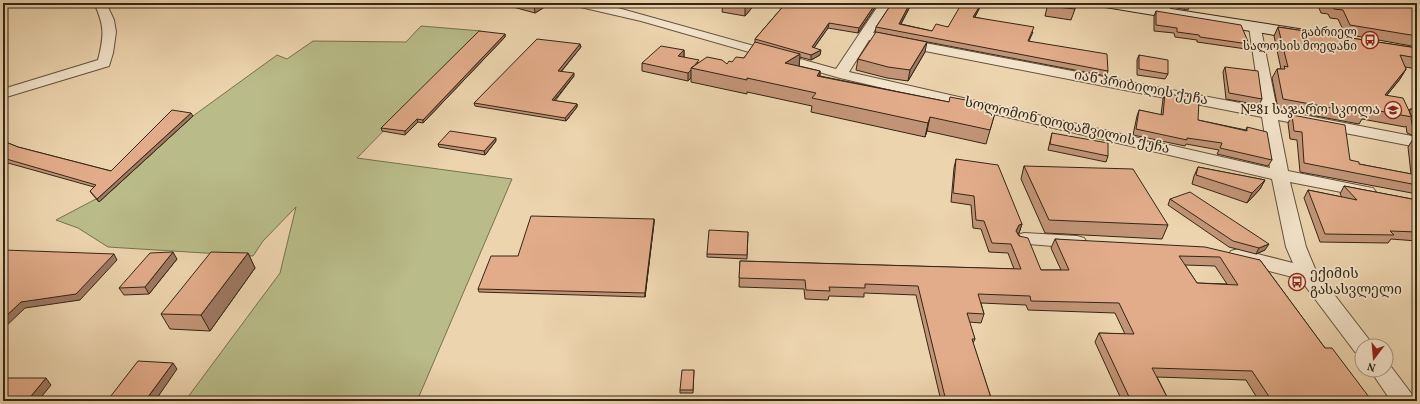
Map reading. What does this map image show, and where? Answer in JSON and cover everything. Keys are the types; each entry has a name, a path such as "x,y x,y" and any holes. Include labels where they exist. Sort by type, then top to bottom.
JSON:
{"main road":[{"path":"1105,3 1164,8 1255,27 1317,37"}],"street":[{"path":"3,94 104,63 111,36 110,21 100,3"},
{"name":"სოლომონ დოდაშვილის ქუჩა","path":"580,3 627,12 679,26 716,40 840,74 1280,175 1386,196"},
{"path":"840,74 886,3"},
{"path":"1255,27 1271,113 1280,175 1296,247 1307,274 1357,338"},
{"name":"იან პრიბილის ქუჩა","path":"865,35 1417,142"},
{"path":"1024,239 1092,243"},
{"path":"1222,253 1307,274"},
{"path":"1387,378 1405,401"}],"green space":[{"path":"421,26 481,31 357,158 512,179 417,401 185,401 280,273 296,207 263,241 253,256 108,247 78,228 56,220 111,191 193,116 277,55 287,59 313,41 406,42"}],"building":[{"path":"735,3 747,3 745,5"},
{"path":"786,3 876,3 859,28 829,23 812,47 821,50 811,55 755,39"},
{"path":"892,3 910,3 899,24 932,31 936,24 948,27 962,3 981,4 973,17 1034,27 1028,41 1107,54 1108,71 876,27"},
{"path":"1049,3 1075,3 1075,9 1048,6"},
{"path":"1325,3 1417,3 1417,36 1350,25 1343,10 1334,9 1333,5"},
{"path":"1156,11 1241,25 1249,44 1200,37 1199,35 1177,32 1177,28 1156,25"},
{"path":"1278,27 1417,48 1417,58 1400,55 1406,69 1385,95 1403,98 1412,117 1363,108 1365,114 1283,99 1277,69 1285,69 1284,66 1288,67"},
{"path":"479,31 505,34 423,120 417,119 405,131 381,128"},
{"path":"876,32 927,42 910,70 888,67 858,59"},
{"path":"537,39 580,44 558,71 574,73 552,100 577,104 565,118 474,103"},
{"path":"755,42 800,54 785,63 820,71 817,76 949,102 950,97 997,106 990,130 930,117 928,123 812,98 816,93 691,68 707,57 722,60 727,64 729,61 732,62 736,57 744,58"},
{"path":"661,46 684,50 678,56 699,60 688,73 642,63"},
{"path":"1139,55 1168,60 1168,74 1139,69"},
{"path":"1225,67 1258,71 1262,99 1229,93"},
{"path":"1165,93 1199,100 1198,120 1247,131 1247,127 1267,132 1272,160 1220,148 1222,143 1187,138 1187,140 1136,129 1139,110 1163,115"},
{"path":"1410,109 1417,110 1417,127 1412,125"},
{"path":"172,110 191,113 97,199 90,191 96,185 3,158 3,141 18,147 111,171"},
{"path":"1292,115 1345,125 1350,160 1359,162 1359,164 1417,175 1417,185 1304,163 1302,132 1294,131"},
{"path":"450,131 496,138 484,151 438,144"},
{"path":"1052,133 1108,143 1108,156 1050,144"},
{"path":"1413,139 1417,139 1417,169"},
{"path":"956,159 998,165 1022,224 1019,225 1016,231 1019,236 1028,238 1041,270 1069,270 1055,239 1205,247 1260,260 1325,348 1332,348 1372,401 1272,401 1252,371 1152,368 1167,397 1231,401 1131,401 1099,333 1134,334 1119,303 1031,301 1030,296 978,294 984,314 967,313 975,339 972,339 992,401 946,401 918,286 865,284 865,288 829,287 830,291 806,290 805,280 739,278 740,261 1021,269 1011,244 992,243 984,221 976,220 974,196 953,193","holes":["1179,256 1220,257 1238,285 1197,283"]},
{"path":"1024,166 1133,169 1168,225 1049,220"},
{"path":"1198,167 1265,180 1252,193 1196,175"},
{"path":"1344,186 1417,200 1417,232 1390,231 1394,235 1325,234 1308,190 1357,200"},
{"path":"1190,192 1269,244 1259,248 1233,241 1170,199"},
{"path":"531,216 654,219 645,293 478,289 491,256 518,256"},
{"path":"709,230 748,232 747,255 707,254"},
{"path":"4,250 114,254 76,294 21,302 3,319"},
{"path":"173,252 145,287 119,288 150,253"},
{"path":"211,252 248,253 201,315 161,314"},
{"path":"138,361 173,363 145,401 107,401"},
{"path":"682,370 694,370 693,390 680,390"},
{"path":"3,378 46,378 27,401 3,401"}],"place":[{"name":"გაბრიელ სალოსის მოედანი","path":"1370,40"},
{"name":"№81 საჯარო სკოლა","path":"1393,110"},
{"name":"ექიმის გასასვლელი","path":"1297,282"}]}
